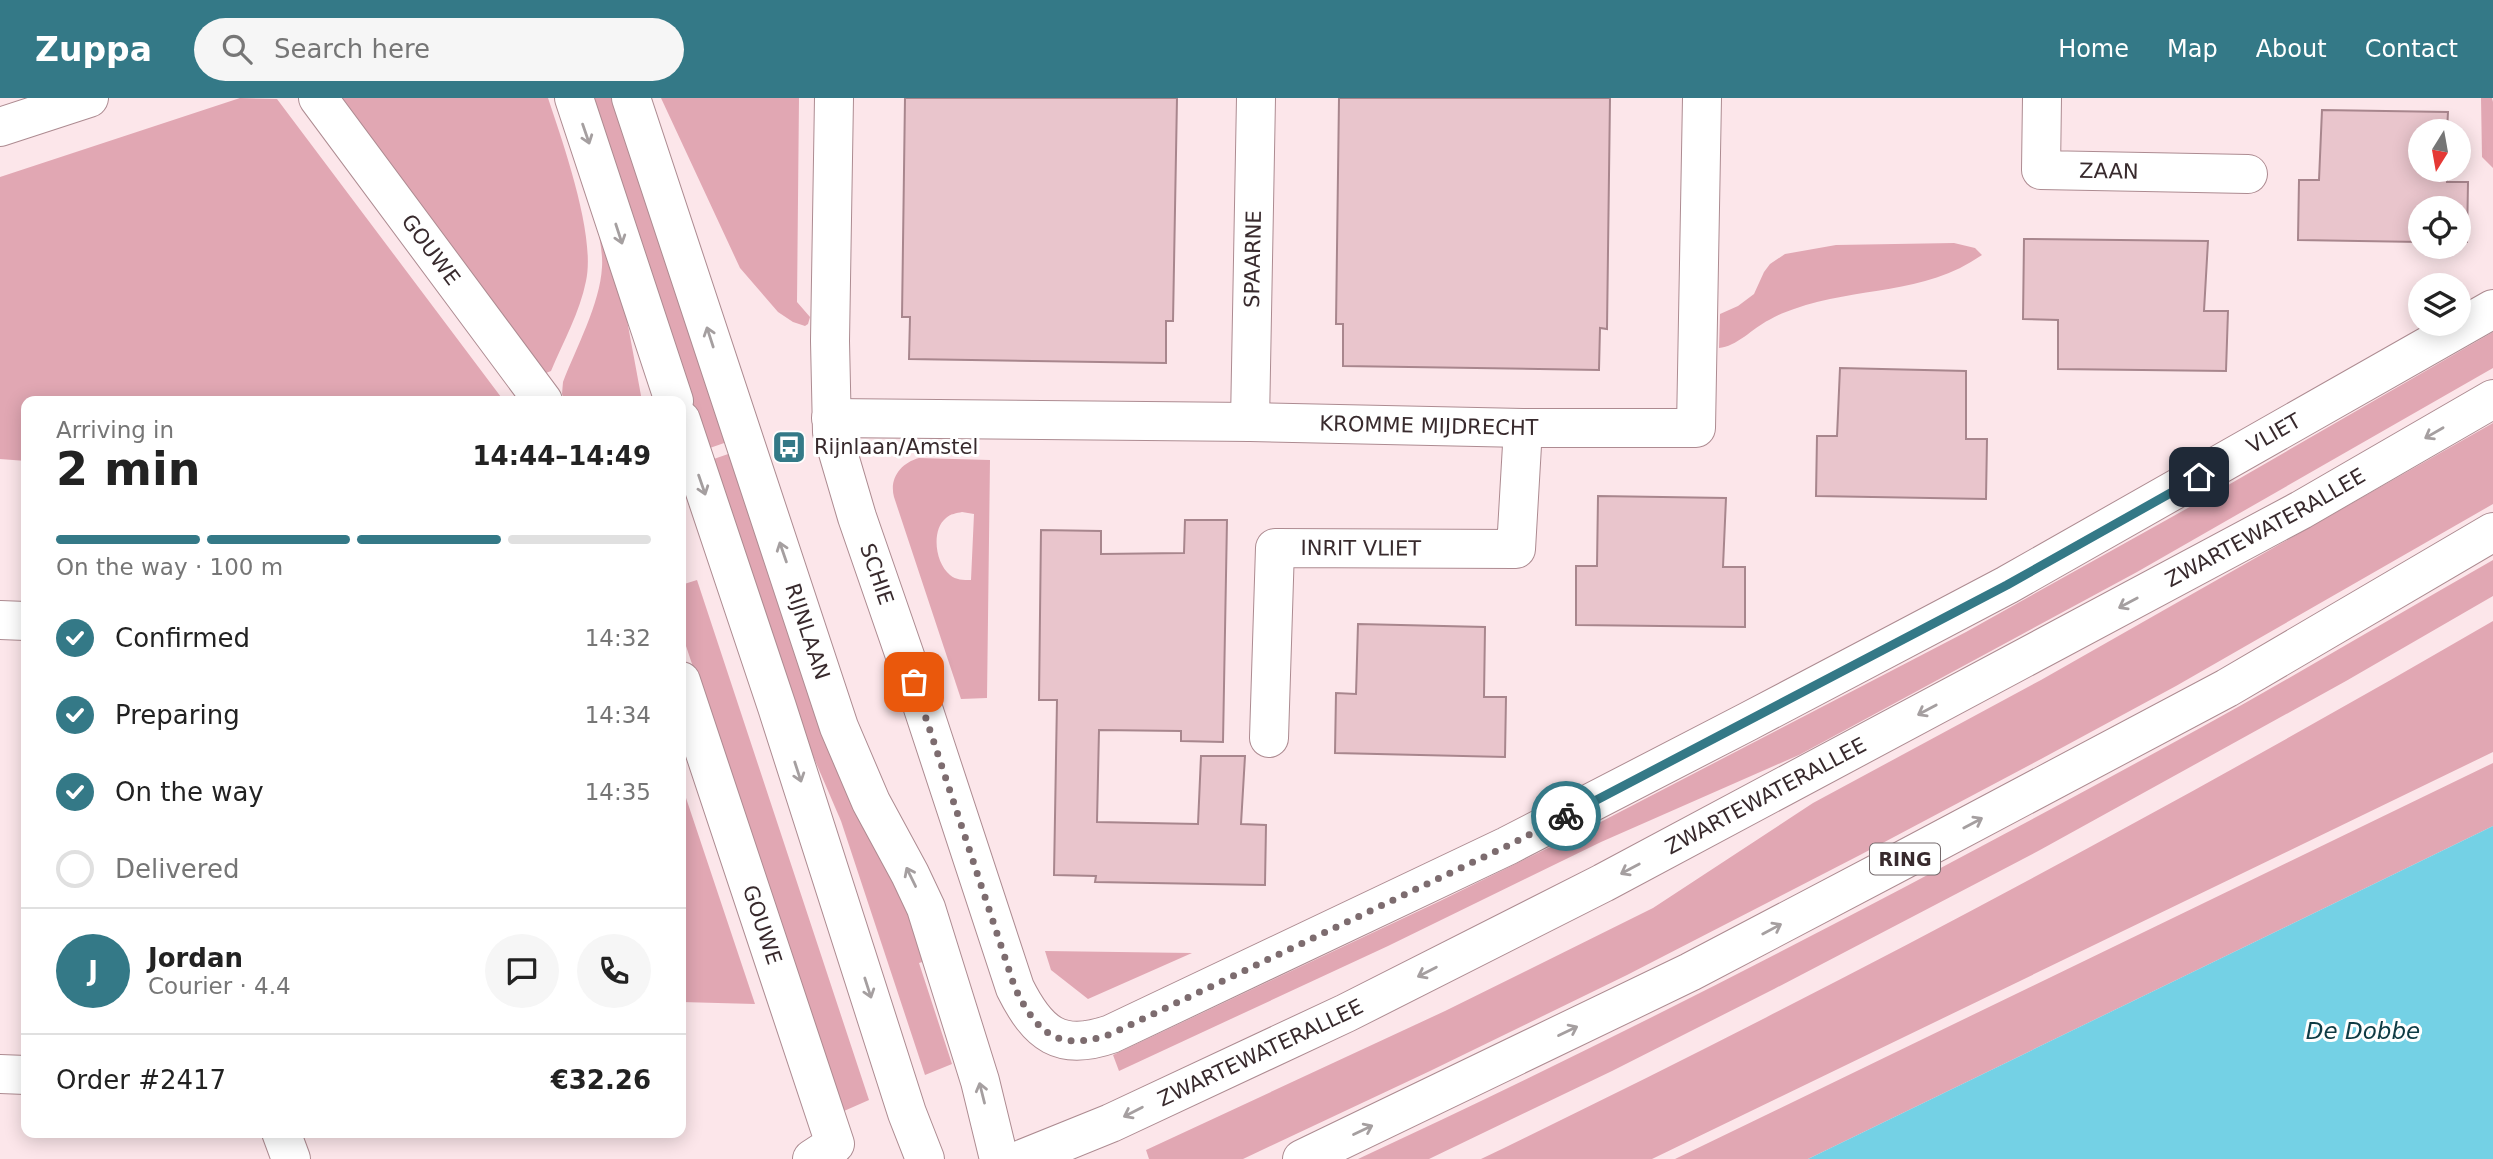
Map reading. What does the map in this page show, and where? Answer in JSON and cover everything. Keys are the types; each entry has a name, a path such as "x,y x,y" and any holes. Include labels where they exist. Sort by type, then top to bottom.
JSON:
{"street":[{"path":"0,127 89,98"},
{"name":"GOUWE","path":"318,98 539,396"},
{"path":"574,98 672,396"},
{"name":"RIJNLAAN","path":"631,98 839,727 871,802 926,908 980,1081 999,1159"},
{"name":"SCHIE","path":"834,98 832,432 857,517 1015,988 1023,1006 1040,1026"},
{"name":"SPAARNE","path":"1250,422 1256,98"},
{"name":"KROMME MIJDRECHT","path":"831,418 1696,428 1703,98"},
{"name":"ZAAN","path":"2042,98 2041,170 2248,174"},
{"name":"VLIET","path":"1040,1026 1050,1034 1080,1043 1111,1034 1507,846 2007,585 2493,309"},
{"name":"ZWARTEWATERALLEE","path":"1022,1159 1111,1123 1346,1013 1603,883 2301,510 2493,399"},
{"name":"INRIT VLIET","path":"1269,738 1275,548 1516,549 1523,428"},
{"path":"686,435 925,1159"},
{"name":"RING","path":"1302,1159 1690,972 1915,854 2227,688 2493,533"},
{"path":"0,620 21,621"},
{"name":"GOUWE","path":"686,696 835,1144 812,1159"},
{"path":"0,1074 21,1075"},
{"path":"283,1138 291,1159"}],"shaded area":[{"path":"240,98 277,99 500,396 21,396 21,461 0,459 0,177"},
{"path":"337,98 548,98 576,190 588,262 580,304 551,371 546,373"},
{"path":"586,98 619,98 730,441 704,450"},
{"path":"661,98 799,98 797,302 810,317 805,326 778,312 740,268"},
{"path":"2481,98 2492,98 2493,102 2493,168 2482,157"},
{"path":"597,223 622,293 641,396 563,396 563,382 597,296 602,256"},
{"path":"1954,243 1975,248 1982,255 1937,278 1791,310 1763,323 1732,344 1719,348 1720,314 1738,306 1754,294 1770,264 1785,254 1836,245"},
{"path":"2493,332 2493,368 2137,572 1799,755 1601,842 1388,946 1119,1071 1113,1055 1589,828 1966,632 2204,499"},
{"path":"2493,423 2493,504 2176,686 1860,855 1627,975 1243,1159 1149,1159 1146,1150 1445,1011 1653,908 1813,803 2041,680"},
{"path":"734,452 929,960 919,963 952,1064 925,1075 841,821 783,686 708,461"},
{"path":"913,460 990,460 987,698 961,699 894,497 893,484 898,472","holes":["962,512 974,514 971,580 957,579 950,575 941,563 937,546 938,530 949,516"]},
{"path":"2493,560 2493,596 2346,681 2040,850 1612,1071 1429,1159 1358,1159 1678,1004 1994,840 2202,727"},
{"path":"697,580 869,1100 844,1111 840,1108 686,646 686,583"},
{"path":"2493,621 2493,752 1652,1159 1481,1159 1738,1032 1992,900 2244,763"},
{"path":"2493,763 2493,826 1808,1159 1675,1159"},
{"path":"686,798 755,1004 686,1002"},
{"path":"1045,951 1192,953 1088,999 1051,970"}],"water":[{"name":"De Dobbe","path":"2493,826 2493,1159 1808,1159"}],"building":[{"path":"905,98 1177,98 1173,321 1166,321 1166,363 909,359 910,317 902,317"},
{"path":"1339,98 1610,98 1607,329 1600,328 1599,370 1343,366 1343,324 1336,324"},
{"path":"2322,110 2448,112 2448,119 2408,119 2408,182 2468,182 2468,196 2408,196 2408,242 2298,240 2299,180 2319,180"},
{"path":"2024,239 2208,241 2204,311 2228,311 2226,371 2058,369 2058,320 2023,319"},
{"path":"1840,368 1966,371 1966,439 1987,439 1986,499 1816,496 1817,436 1837,436"},
{"path":"1598,496 1726,498 1723,567 1745,567 1745,627 1576,625 1576,566 1597,566"},
{"path":"1185,520 1227,520 1223,742 1181,741 1181,731 1099,730 1097,822 1198,824 1201,756 1245,756 1241,824 1266,825 1265,885 1095,882 1096,876 1054,875 1057,700 1039,700 1041,530 1101,531 1101,554 1184,553"},
{"path":"1358,624 1485,627 1484,697 1506,697 1505,757 1335,753 1336,693 1356,694"}],"way so far":[{"path":"914,682 1015,988 1023,1006 1040,1026 1050,1034 1070,1042 1080,1043 1111,1034 1566,816"}],"place":[{"name":"Rijnlaan/Amstel","path":"789,447"}],"route":[{"path":"1566,816 2007,585 2199,477"}]}
